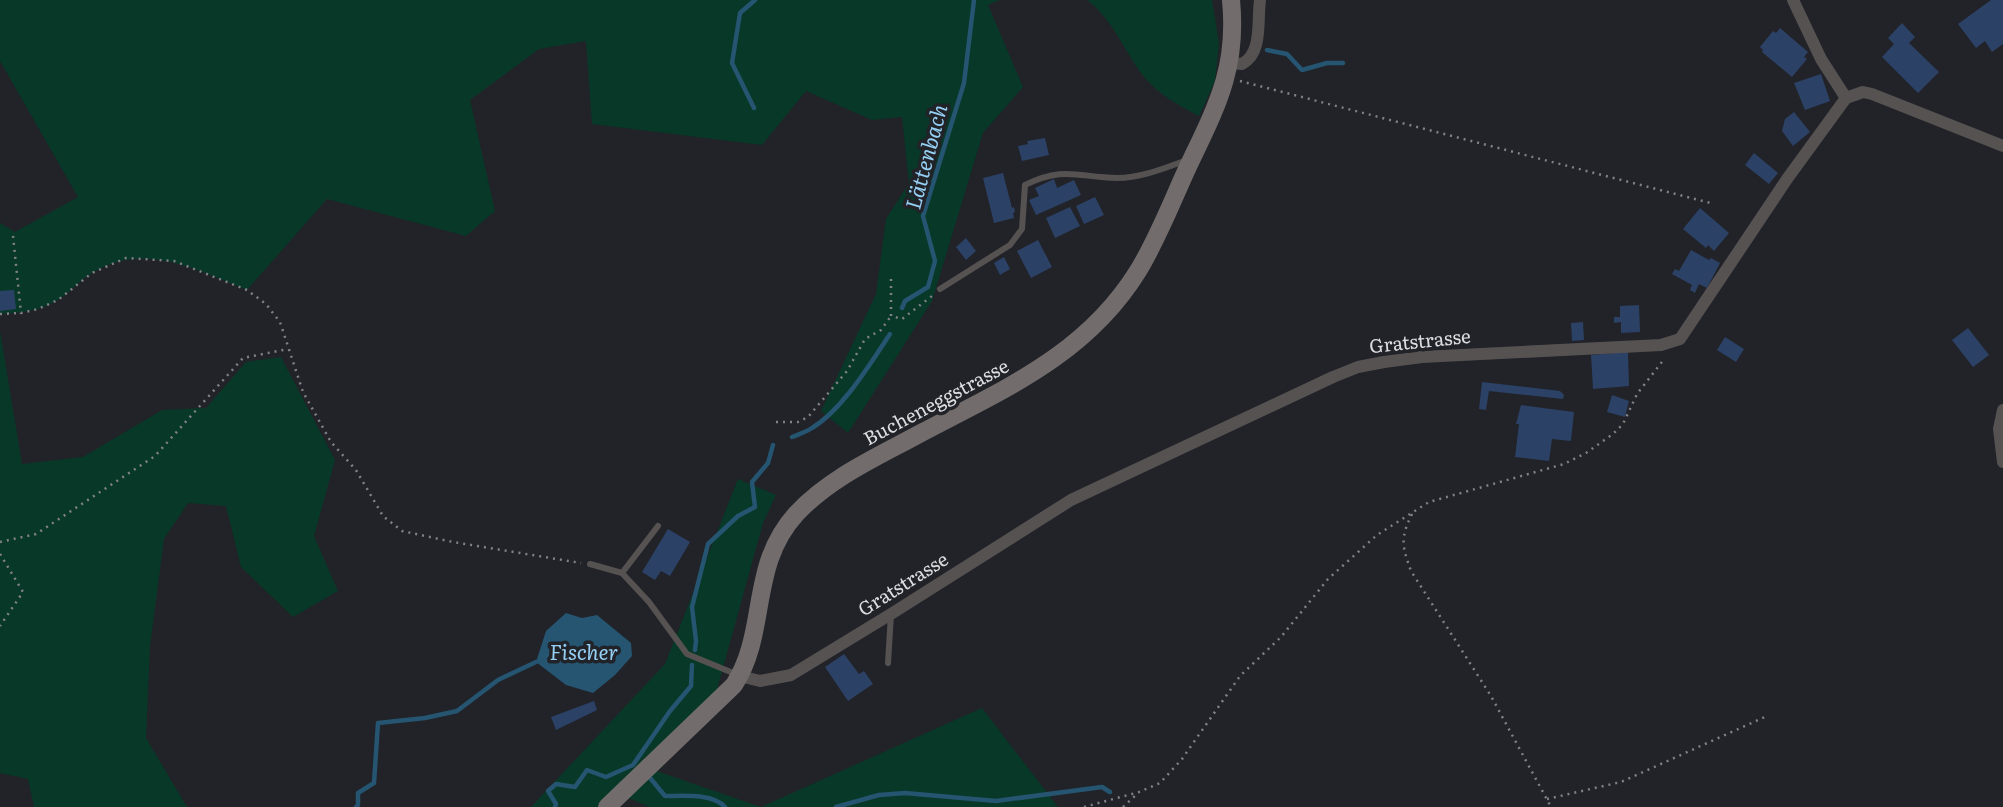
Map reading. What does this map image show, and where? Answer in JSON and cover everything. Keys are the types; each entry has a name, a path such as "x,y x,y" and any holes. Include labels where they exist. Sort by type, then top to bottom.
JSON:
{"street":[{"name":"Bucheneggstrasse","path":"607,807 727,694 740,676 751,644 769,557 795,515 823,489 849,472 1021,381 1073,345 1105,314 1137,272 1214,113 1229,70 1233,25 1231,0"},
{"path":"1229,70 1253,56 1260,0"},
{"path":"1793,0 1821,59 1846,98"},
{"path":"1680,339 1787,179 1846,98 1863,92 1872,94 2003,146"},
{"name":"Gratstrasse","path":"740,676 760,681 791,675 1071,500 1333,377 1358,368 1422,357 1661,345 1680,339"},
{"path":"2003,410 1999,429 2003,462"}],"lane":[{"path":"940,289 1010,245 1023,229 1025,186 1060,173 1120,178 1153,172 1192,158"},
{"path":"622,573 658,526"},
{"path":"590,564 622,573 649,602 687,654 740,676"},
{"path":"888,663 891,614"}],"path":[{"path":"1229,70 1267,90 1714,204"},
{"path":"13,236 21,313"},
{"path":"0,314 38,309 58,300 92,273 126,258 174,261 247,290 266,304 280,322 303,392 331,442 356,470 383,516 402,531 590,564"},
{"path":"776,422 798,422 808,417 847,371 865,339 881,330 891,316 891,279"},
{"path":"891,316 902,319 940,289"},
{"path":"1084,807 1139,792 1160,783 1182,760 1240,676 1281,637 1328,579 1377,534 1429,502 1564,464 1614,434 1623,424 1637,394 1680,339"},
{"path":"0,542 36,534 155,456 243,358 290,349"},
{"path":"1412,514 1403,532 1403,548 1410,571 1491,696 1551,807"},
{"path":"0,554 23,592 0,626"},
{"path":"1547,799 1621,782 1767,716"},
{"path":"1123,807 1139,792"}],"green space":[{"path":"0,0 1000,0 988,5 1023,87 983,133 932,301 848,433 821,411 876,294 886,219 909,183 902,117 872,120 806,91 762,145 592,124 586,41 539,49 470,100 495,211 466,236 327,199 247,290 190,267 151,259 131,259 92,273 62,297 44,307 0,314 0,223 15,232 78,197 0,61"},
{"path":"1087,0 1212,0 1219,43 1215,81 1199,116 1170,100 1151,84 1104,17"},
{"path":"0,331 22,464 83,457 162,410 206,408 246,362 281,357 335,460 314,536 338,591 293,617 241,567 226,506 188,503 164,539 150,646 146,738 187,807 34,807 28,779 0,773"},
{"path":"738,479 776,495 763,523 715,697 642,766 761,807 649,807 613,791 597,807 531,807 665,664"},
{"path":"982,708 1058,807 761,807"}],"water":[{"name":"Fischer","path":"566,613 582,618 597,615 631,643 632,656 593,693 566,685 536,662 546,631"}],"building":[{"path":"1991,0 2003,0 2003,44 1992,52 1985,41 1976,48 1958,24"},
{"path":"1902,23 1915,37 1909,43 1939,72 1918,93 1882,57 1894,44 1888,38"},
{"path":"1780,28 1808,52 1804,57 1807,59 1792,77 1762,52 1760,47 1773,31 1776,33"},
{"path":"1821,74 1830,101 1805,110 1794,83"},
{"path":"1794,112 1810,132 1793,146 1782,131 1785,119"},
{"path":"1045,138 1049,155 1022,161 1018,146 1028,144 1027,141"},
{"path":"1754,153 1778,173 1769,184 1745,165"},
{"path":"1003,173 1012,208 1014,207 1014,218 994,223 983,178"},
{"path":"1054,179 1057,188 1074,180 1081,195 1036,215 1029,200 1039,196 1035,188"},
{"path":"1095,197 1104,215 1084,224 1076,206"},
{"path":"1070,207 1080,226 1055,238 1046,218"},
{"path":"1700,208 1729,233 1714,251 1708,245 1706,248 1683,229"},
{"path":"966,238 976,251 966,260 956,247"},
{"path":"1038,240 1052,267 1031,278 1017,251"},
{"path":"1691,250 1720,263 1707,288 1699,284 1695,293 1690,290 1692,285 1672,274 1675,269 1679,271"},
{"path":"1004,257 1010,269 1000,275 994,263"},
{"path":"14,290 16,309 0,311 0,291"},
{"path":"1639,305 1640,332 1621,333 1621,322 1614,323 1614,317 1620,317 1620,306"},
{"path":"1583,322 1584,340 1572,341 1571,323"},
{"path":"1968,328 1989,355 1973,367 1952,340"},
{"path":"1725,337 1744,349 1736,362 1717,350"},
{"path":"1628,352 1629,386 1593,389 1591,355"},
{"path":"1482,382 1560,391 1564,395 1563,399 1489,391 1486,410 1479,409"},
{"path":"1612,395 1629,401 1625,417 1607,412"},
{"path":"1521,405 1574,412 1571,441 1552,439 1549,461 1515,457 1519,424 1516,424"},
{"path":"668,529 690,542 670,576 661,571 655,580 642,572"},
{"path":"844,654 859,674 864,671 873,684 848,701 825,667"},
{"path":"594,701 597,710 556,730 551,717"}],"waterway":[{"path":"754,108 732,63 740,13 755,0"},
{"name":"Lättenbach","path":"902,308 905,301 928,287 935,261 923,216 964,83 974,0"},
{"path":"1267,50 1287,54 1302,70 1327,63 1343,63"},
{"name":"Lättenbach","path":"792,437 812,428 834,410 890,334"},
{"name":"Lättenbach","path":"695,650 692,607 708,544 738,516 755,507 752,482 768,463 773,445"},
{"path":"356,807 358,793 374,783 378,723 425,718 457,711 498,680 536,662"},
{"name":"Lättenbach","path":"555,807 556,804 548,791 556,784 575,787 587,770 606,777 633,765 670,711 691,686 692,665"},
{"path":"651,779 665,796 705,797 725,807"},
{"path":"836,807 879,795 905,793 996,801 1102,787 1110,792"}]}
